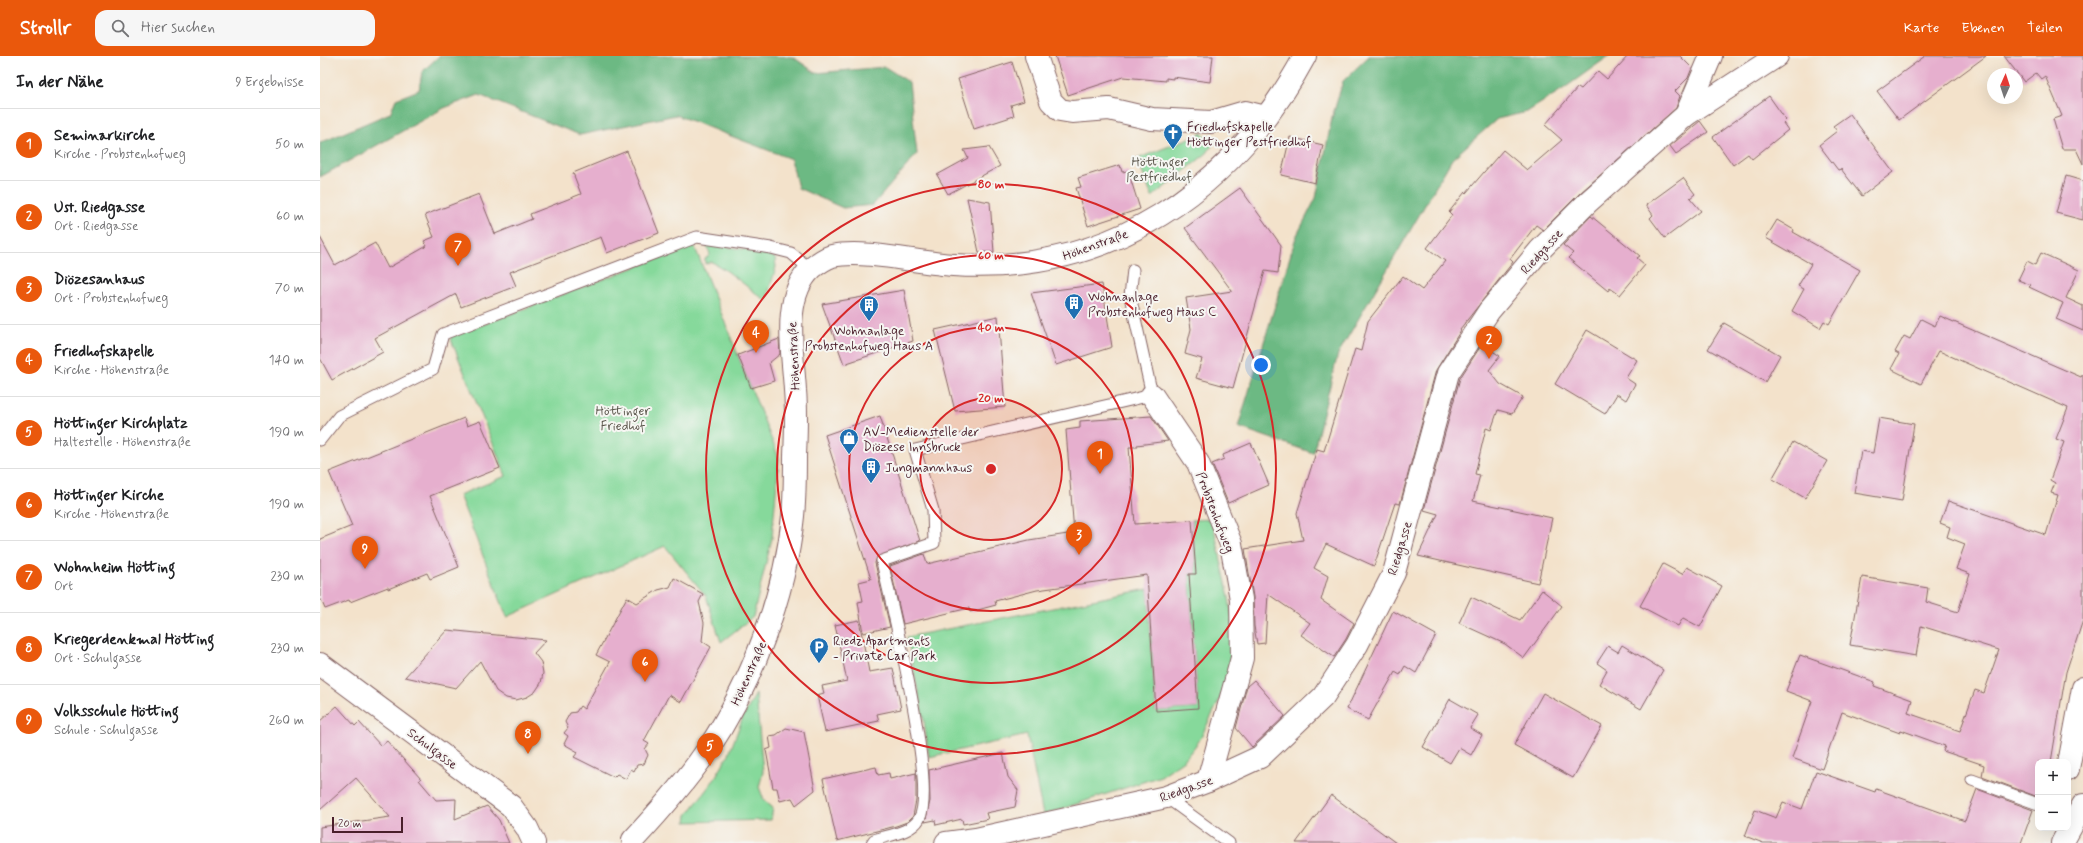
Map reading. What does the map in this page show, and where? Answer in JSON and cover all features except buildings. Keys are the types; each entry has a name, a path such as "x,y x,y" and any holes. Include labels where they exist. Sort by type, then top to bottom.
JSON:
{"street":[{"path":"1036,56 1050,101 1060,110 1072,112 1109,109 1152,119 1211,122 1245,112 1265,117"},
{"name":"Höhenstraße","path":"633,842 667,804 710,746 739,695 756,658 769,622 781,578 793,516 796,392 791,315 797,291 810,269 830,257 854,254 953,265 1024,263 1085,250 1127,233 1180,202 1217,174 1265,117 1291,82 1305,56"},
{"name":"Riedgasse","path":"1686,115 1711,56"},
{"name":"Riedgasse","path":"946,843 976,839 1166,797 1208,781 1260,757 1323,697 1356,645 1394,573 1448,373 1489,311 1540,250 1588,202 1686,115 1777,56"},
{"name":"Probstenhofweg","path":"1152,395 1198,463 1231,544 1241,599 1242,658 1208,781"},
{"name":"Schulgasse","path":"320,664 511,806 527,828 534,843"},
{"path":"2070,759 2083,688"},
{"path":"2062,837 2083,804"}],"lane":[{"path":"320,440 339,416 432,369 443,334 697,237 771,248 791,253 810,269"},
{"path":"872,843 874,840 912,828 920,819 924,800 916,719 882,561 934,543 933,510 915,450 1152,395 1130,296 1133,270"},
{"path":"1972,780 2035,803"},
{"path":"1166,797 1229,843"}],"green space":[{"path":"439,56 770,56 793,57 816,73 885,67 909,82 917,154 873,205 843,208 798,188 791,159 676,115 580,135 479,95 444,108 320,177 320,143 390,113 396,99 419,90 422,72"},
{"path":"1369,56 1609,56 1563,89 1527,112 1497,119 1452,159 1338,354 1313,453 1238,427 1296,237 1316,198 1332,118 1343,81"},
{"name":"Höttinger Pestfriedhof","path":"1202,133 1213,144 1207,153 1152,197 1137,159"},
{"path":"706,243 751,251 775,258 776,267 766,301 727,271 712,262 705,264 705,259 710,255"},
{"name":"Höttinger Friedhof","path":"694,245 779,458 772,538 753,617 721,642 706,596 665,546 507,617 459,495 506,476 450,337"},
{"path":"1212,519 1229,597 1233,627 1230,668 1219,701 1199,741 1185,759 1161,776 1043,815 1027,735 929,757 924,721 907,637 1148,589 1156,711 1198,708 1189,574 1196,574 1192,520"},
{"path":"756,694 763,772 759,787 764,800 773,808 771,820 686,822 687,815 713,781 729,754 743,717"}],"place":[{"name":"Friedhofskapelle Höttinger Pestfriedhof","path":"1173,150"},
{"name":"Wohnheim Hötting","path":"458,266"},
{"name":"Wohnanlage Probstenhofweg Haus C","path":"1074,320"},
{"name":"Wohnanlage Probstenhofweg Haus A","path":"869,322"},
{"name":"Friedhofskapelle","path":"756,353"},
{"name":"Ust. Riedgasse","path":"1489,359"},
{"name":"AV-Medienstelle der Diözese Innsbruck","path":"849,455"},
{"name":"Seminarkirche","path":"1100,474"},
{"name":"Jungmannhaus","path":"871,484"},
{"name":"Diözesanhaus","path":"1079,555"},
{"name":"Volksschule Hötting","path":"365,569"},
{"name":"Riedz Apartments - Private Car Park","path":"819,664"},
{"name":"Höttinger Kirche","path":"645,682"},
{"name":"Kriegerdenkmal Hötting","path":"528,754"},
{"name":"Höttinger Kirchplatz","path":"710,766"}]}
